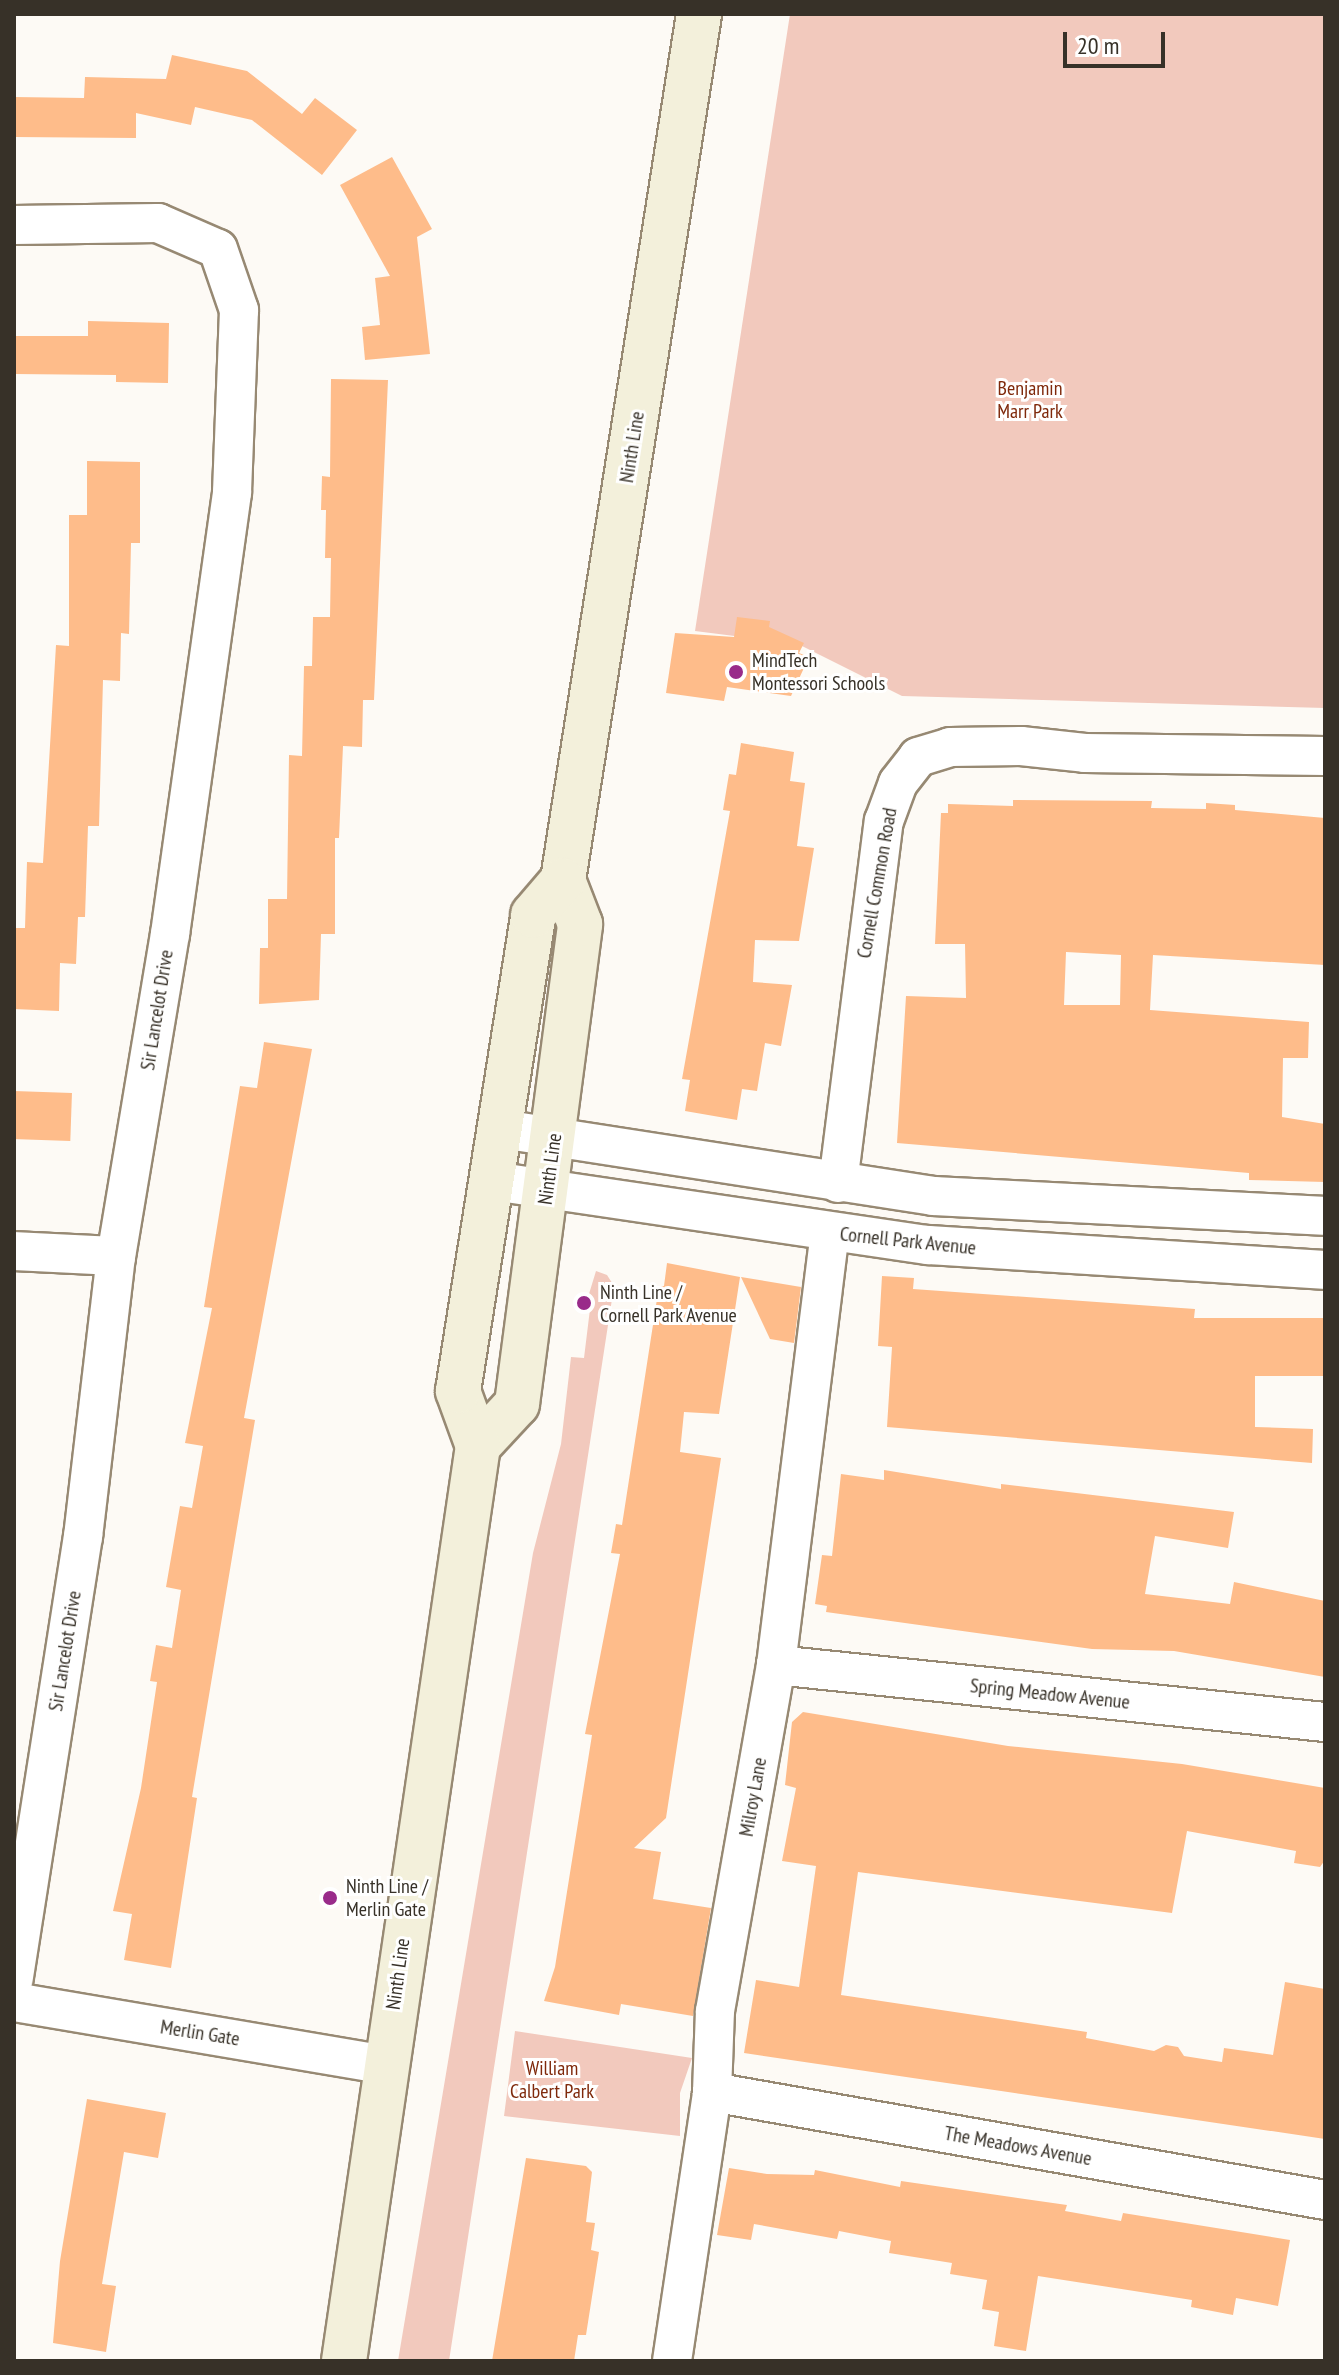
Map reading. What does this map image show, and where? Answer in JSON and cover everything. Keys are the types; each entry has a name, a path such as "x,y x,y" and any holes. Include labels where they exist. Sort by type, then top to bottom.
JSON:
{"main road":[{"name":"Ninth Line","path":"478,1446 517,1404 555,1137 580,924 563,880 699,14"},
{"name":"Ninth Line","path":"344,2361 478,1446 458,1391 533,915 563,880"}],"street":[{"name":"Sir Lancelot Drive","path":"14,225 158,223 218,249 239,310 232,493 170,934 116,1256 83,1536 14,1979"},
{"name":"Cornell Common Road","path":"838,1183 884,821 898,783 918,757 950,747 1021,746 1085,753 1325,756"},
{"path":"501,1129 933,1196 1325,1216"},
{"name":"Cornell Park Avenue","path":"493,1181 928,1245 1325,1270"},
{"name":"Milroy Lane","path":"672,2361 712,2092 715,2011 776,1665 830,1232"},
{"path":"14,1251 116,1256"},
{"name":"Spring Meadow Avenue","path":"776,1665 1325,1722"},
{"name":"Merlin Gate","path":"14,2002 385,2065"},
{"name":"The Meadows Avenue","path":"712,2092 1325,2200"}],"green space":[{"name":"Benjamin Marr Park","path":"790,14 1325,14 1325,708 902,696 798,644 695,631"},
{"path":"596,1271 607,1275 614,1286 449,2361 398,2361 533,1553 561,1444 571,1357 584,1358 590,1309 585,1307"},
{"name":"William Calbert Park","path":"515,2031 692,2058 680,2093 680,2136 504,2116"}],"building":[{"path":"172,55 247,71 302,114 315,98 357,130 322,175 252,120 195,107 191,125 136,113 136,138 14,137 14,97 84,98 85,77 166,79"},
{"path":"392,157 432,229 417,237 430,354 365,360 362,327 380,325 375,278 390,276 340,185"},
{"path":"88,321 169,323 168,383 116,382 116,375 14,374 14,336 88,336"},
{"path":"331,379 388,380 374,700 363,700 362,747 343,746 339,838 335,838 335,934 321,934 319,1000 259,1004 260,948 268,948 268,899 287,899 289,755 302,756 304,666 312,666 313,617 330,617 331,558 325,558 326,510 321,510 322,476 330,477"},
{"path":"87,461 140,462 140,543 131,543 129,634 121,633 120,681 103,680 99,826 88,826 85,917 78,917 76,964 60,963 59,1011 14,1009 14,928 25,928 27,862 43,863 56,645 69,646 69,515 87,515"},
{"name":"MindTech Montessori Schools","path":"737,617 770,621 769,627 804,643 799,653 809,657 791,696 727,687 724,701 666,693 675,633 734,637"},
{"path":"741,743 794,752 790,781 805,783 797,846 814,848 799,941 755,940 753,982 792,985 781,1046 765,1043 757,1091 742,1089 737,1120 685,1111 690,1080 682,1079 730,811 723,810 729,774 736,775"},
{"path":"1013,800 1152,801 1151,808 1206,809 1206,803 1235,805 1235,810 1325,818 1325,965 1153,955 1150,1010 1309,1022 1308,1058 1283,1058 1282,1117 1325,1124 1325,1182 1249,1180 1249,1173 897,1143 906,996 966,998 965,944 935,944 941,813 948,813 948,804 1013,806","holes":["1066,952 1121,955 1120,1005 1064,1005"]},
{"path":"264,1042 312,1049 244,1418 255,1420 192,1797 197,1798 171,1968 124,1960 132,1914 113,1911 141,1788 157,1682 150,1681 156,1645 172,1648 181,1590 166,1587 180,1506 192,1508 203,1446 185,1443 212,1308 204,1307 240,1086 257,1088"},
{"path":"14,1091 72,1093 70,1141 14,1139"},
{"path":"667,1263 740,1277 719,1414 684,1412 680,1452 721,1458 666,1818 634,1848 661,1852 653,1899 711,1908 693,2016 621,2004 619,2015 544,2001 555,1967 592,1735 585,1734 620,1554 611,1553 616,1524 622,1525 659,1286 664,1286"},
{"path":"882,1276 914,1278 913,1289 1195,1309 1194,1318 1325,1318 1325,1376 1255,1376 1255,1427 1313,1429 1312,1463 887,1427 892,1347 878,1346"},
{"path":"741,1277 801,1287 794,1343 770,1339"},
{"path":"884,1470 1001,1489 1001,1484 1234,1512 1228,1548 1155,1536 1145,1594 1230,1604 1234,1582 1325,1601 1325,1677 1174,1651 1092,1649 826,1612 827,1606 815,1604 822,1555 832,1556 841,1474 884,1480"},
{"path":"803,1712 1008,1746 1182,1764 1325,1788 1325,1860 1320,1867 1294,1863 1296,1851 1187,1831 1172,1913 858,1872 841,1995 1087,2032 1086,2038 1154,2051 1166,2045 1178,2047 1184,2056 1222,2062 1224,2048 1273,2055 1285,1982 1325,1989 1325,2139 744,2053 756,1980 799,1987 816,1866 782,1861 796,1788 785,1785 792,1722"},
{"path":"87,2099 166,2113 158,2158 124,2152 102,2284 116,2286 106,2352 53,2343 60,2261"},
{"path":"526,2158 586,2166 592,2172 586,2222 595,2223 591,2250 599,2252 586,2335 578,2335 574,2361 492,2361"},
{"path":"729,2168 767,2174 814,2175 815,2170 900,2187 901,2181 1067,2205 1065,2211 1121,2221 1123,2213 1290,2240 1278,2306 1236,2298 1233,2315 1191,2307 1192,2300 1038,2276 1026,2351 994,2346 999,2312 982,2309 987,2280 950,2274 952,2263 889,2253 891,2241 839,2231 837,2239 754,2224 751,2240 717,2235"}],"place":[{"name":"MindTech Montessori Schools","path":"736,672"},
{"name":"Ninth Line / Cornell Park Avenue","path":"584,1303"},
{"name":"Ninth Line / Merlin Gate","path":"330,1898"}]}
